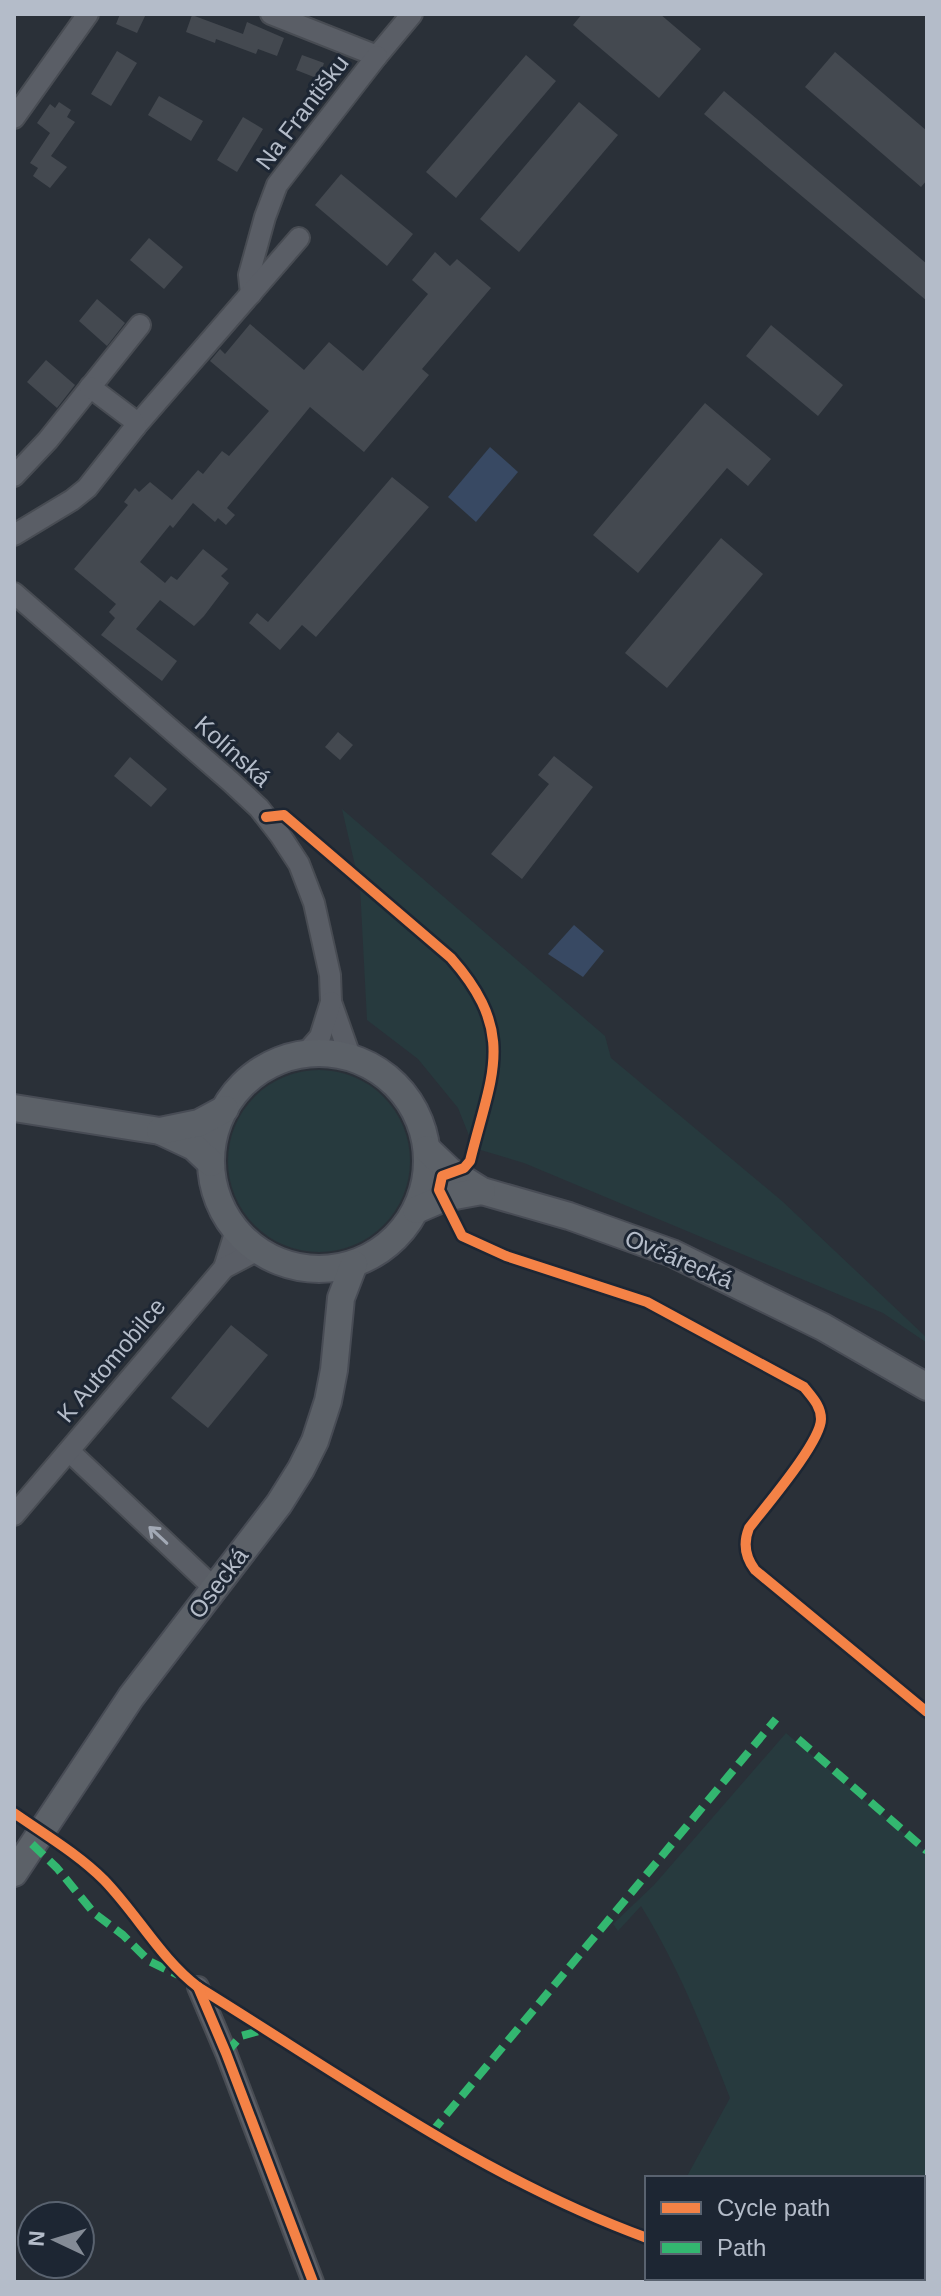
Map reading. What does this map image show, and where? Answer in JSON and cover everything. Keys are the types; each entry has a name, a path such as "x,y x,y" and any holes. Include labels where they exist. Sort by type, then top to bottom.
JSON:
{"main road":[{"path":"306,1053 350,1056 373,1066 394,1082 410,1101 421,1124 427,1149 426,1180 416,1210 390,1243 354,1264 311,1269 283,1263 258,1250 236,1230 223,1210 211,1163 214,1135 225,1109 239,1088 259,1071 281,1059 306,1053"},
{"path":"14,1108 160,1131 194,1147 211,1163"},
{"path":"160,1131 199,1123 225,1109"},
{"name":"Ovčárecká","path":"427,1149 450,1171 482,1191 569,1216 672,1253 823,1327 927,1387"},
{"path":"416,1210 444,1198 482,1191"},
{"name":"Osecká","path":"14,1873 131,1697 285,1495 311,1450 330,1391 341,1298 354,1264"},
{"path":"311,1269 339,1319"}],"street":[{"path":"14,118 88,14"},
{"name":"Na Františku","path":"271,14 377,56"},
{"name":"Na Františku","path":"251,294 249,275 277,185 412,14"},
{"path":"14,535 87,488 136,426 299,238"},
{"path":"14,476 48,440 140,325"},
{"path":"90,387 131,418 136,426"},
{"name":"Kolínská","path":"14,593 230,781 259,808 280,835 299,864 314,903 330,975 331,1002 350,1056"},
{"name":"Kolínská","path":"306,1053 320,1037 331,1002"},
{"path":"224,1268 236,1230"},
{"name":"K Automobilce","path":"14,1515 224,1268 258,1250"},
{"path":"69,1451 214,1588"},
{"path":"198,1987 313,2282"}],"green space":[{"path":"342,809 605,1036 611,1058 782,1201 927,1338 927,1343 883,1313 524,1163 474,1148 458,1108 418,1059 367,1020 360,887"},
{"path":"319,1070 337,1071 354,1077 384,1096 403,1126 409,1143 409,1179 403,1196 384,1226 354,1245 337,1251 319,1252 301,1251 284,1245 254,1226 235,1196 229,1179 228,1161 229,1143 235,1126 254,1096 284,1077 301,1071"},
{"path":"786,1733 927,1853 927,2271 925,2176 687,2176 730,2098 679,1976 641,1906 618,1931 613,1924 654,1885"}],"water":[{"path":"490,447 518,472 476,522 448,497"},
{"path":"574,925 604,951 583,977 548,954"}],"building":[{"path":"120,14 146,14 137,33 116,24"},
{"path":"582,14 660,14 701,49 659,98 573,25"},
{"path":"192,15 243,34 247,22 284,38 277,56 258,49 256,54 186,32"},
{"path":"117,51 137,63 111,106 91,94"},
{"path":"835,52 927,131 927,180 921,187 805,87"},
{"path":"302,55 324,63 319,79 296,70"},
{"path":"526,55 556,81 456,198 426,172"},
{"path":"724,91 927,264 927,301 704,114"},
{"path":"159,96 203,121 191,141 148,115"},
{"path":"59,102 71,110 67,117 75,122 51,156 67,167 50,188 33,176 38,168 30,163 50,133 37,123 50,104 55,108"},
{"path":"579,102 618,135 519,252 480,219"},
{"path":"243,117 263,129 237,172 217,160"},
{"path":"341,174 413,234 387,266 315,205"},
{"path":"149,238 183,267 164,289 130,260"},
{"path":"435,252 450,266 457,259 491,288 422,369 429,375 364,452 310,407 227,508 235,515 226,525 218,518 215,522 193,503 173,528 170,525 140,562 165,583 171,576 177,580 203,549 228,569 221,576 229,583 194,626 160,600 136,629 177,661 162,681 101,635 115,618 109,612 116,604 74,569 128,505 124,502 135,488 139,492 150,482 172,500 198,470 203,474 222,451 229,456 269,411 210,361 220,349 225,354 250,324 304,370 329,342 363,371 428,294 412,280"},
{"path":"97,299 125,323 107,346 79,321"},
{"path":"771,325 843,385 818,416 746,356"},
{"path":"46,360 75,385 57,408 27,382"},
{"path":"705,403 771,459 748,486 727,468 638,573 593,535"},
{"path":"392,477 429,507 316,637 302,625 280,650 249,623 257,613 268,622"},
{"path":"721,538 763,574 667,688 625,653"},
{"path":"338,732 353,745 340,760 325,747"},
{"path":"554,756 593,787 522,879 491,854 549,784 538,775"},
{"path":"130,757 167,789 151,807 114,776"},
{"path":"231,1325 268,1355 208,1428 171,1398"}],"marked path":[{"path":"431,2133 776,1719"},
{"path":"798,1739 927,1851"},
{"path":"32,1844 57,1868 94,1913 123,1935 149,1961 178,1975"},
{"path":"226,2053 241,2036 266,2029"}],"cycle path":[{"path":"266,817 284,815 451,958 472,985 485,1010 492,1033 494,1056 485,1104 470,1161 464,1168 442,1176 439,1190 462,1236 506,1256 647,1302 804,1387 813,1398 821,1414 819,1429 802,1458 749,1528 747,1555 755,1570 927,1712"},
{"path":"14,1813 72,1853 104,1880 172,1963 198,1987 472,2156 529,2187 645,2237"},
{"path":"198,1987 313,2282"}]}
